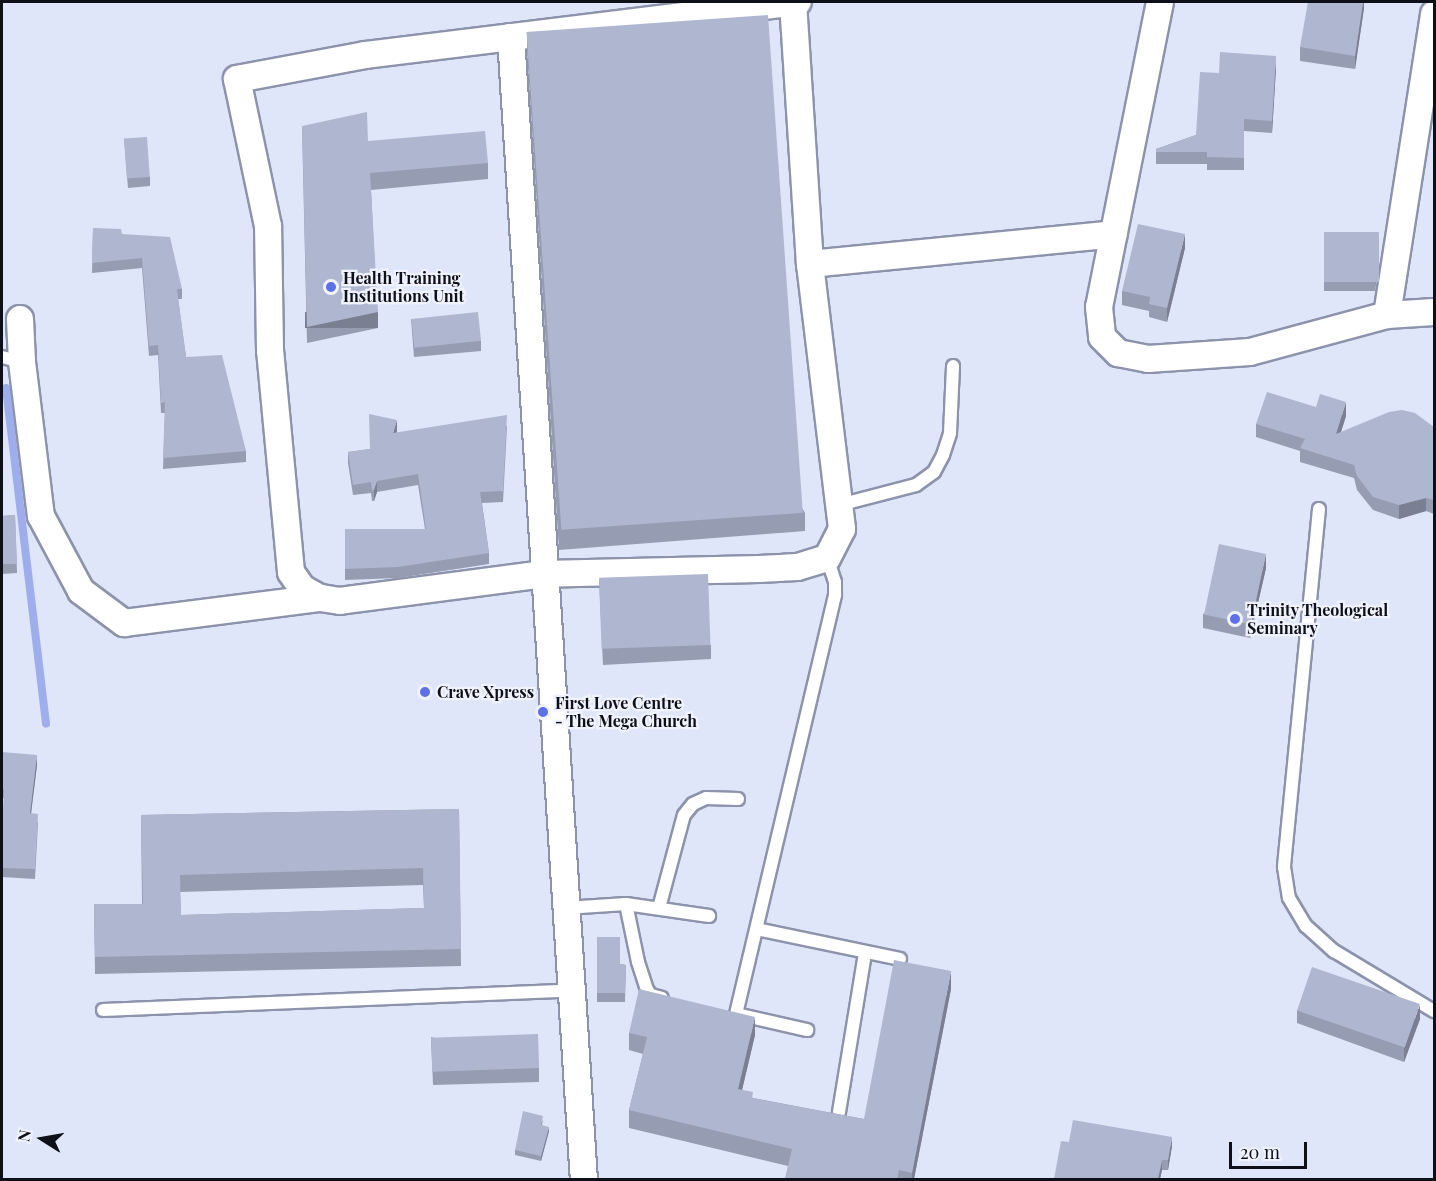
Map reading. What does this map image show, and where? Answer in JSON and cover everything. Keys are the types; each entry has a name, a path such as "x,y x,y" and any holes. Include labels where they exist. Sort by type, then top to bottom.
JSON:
{"street":[{"path":"20,319 12,359 41,516 81,591 124,623 320,598 340,601 544,574 797,567 827,558 842,530 810,264 793,2"},
{"path":"320,598 302,588 291,572 270,350 268,226 237,79 365,55 798,2"},
{"path":"1160,2 1099,307 1102,337 1118,353 1148,359 1250,352 1387,315 1434,312"},
{"path":"1387,315 1434,15"},
{"path":"511,37 584,1179"},
{"path":"810,264 1114,234"}],"lane":[{"path":"839,505 915,485 934,472 943,455 950,433 953,366"},
{"path":"1319,509 1284,867 1288,898 1306,926 1334,951 1434,1011"},
{"path":"807,1030 730,1013 757,929 835,595 835,582 827,558"},
{"path":"658,908 684,815 693,804 706,798 738,799"},
{"path":"565,908 626,904 709,915"},
{"path":"626,904 638,962 647,990 657,997 680,1002"},
{"path":"757,929 900,959"},
{"path":"839,1112 865,953"},
{"path":"103,1010 571,990"}],"building":[{"path":"1308,2 1363,2 1355,56 1300,47"},
{"path":"768,15 803,513 561,530 527,32"},
{"path":"1220,52 1276,56 1272,121 1244,119 1244,158 1207,157 1207,152 1156,152 1156,149 1196,135 1200,72 1219,73"},
{"path":"367,112 368,141 485,131 488,163 370,173 378,312 307,327 302,126"},
{"path":"147,137 150,177 127,179 124,139"},
{"path":"1138,224 1185,234 1167,308 1149,304 1150,297 1122,291"},
{"path":"93,228 121,229 122,234 170,237 182,289 177,289 186,357 222,355 246,451 163,458 165,402 161,403 158,345 149,346 142,258 92,263"},
{"path":"1324,232 1379,232 1379,282 1324,282"},
{"path":"478,312 481,341 414,348 411,319"},
{"path":"1267,392 1316,407 1320,394 1346,402 1336,434 1389,412 1402,410 1415,413 1434,427 1434,500 1426,498 1399,505 1373,497 1357,476 1354,465 1300,448 1305,439 1256,424"},
{"path":"369,414 397,420 393,433 507,415 503,491 480,492 489,553 398,567 345,569 345,529 426,529 418,474 377,481 374,490 372,490 371,482 353,485 348,452 370,449"},
{"path":"15,515 17,564 2,564 2,516"},
{"path":"1219,544 1266,554 1251,624 1204,614"},
{"path":"708,574 710,645 602,649 599,578"},
{"path":"2,752 37,755 30,813 38,814 35,869 2,868 4,789 2,789"},
{"path":"459,809 461,949 95,957 94,904 143,904 141,815","holes":["423,868 424,908 181,915 180,875"]},
{"path":"597,937 620,937 620,964 626,965 625,993 597,993"},
{"path":"894,960 951,971 912,1173 899,1170 897,1179 785,1179 792,1149 629,1110 647,1037 629,1033 639,989 755,1017 738,1089 753,1092 752,1098 864,1119"},
{"path":"1312,967 1420,1004 1405,1048 1297,1010"},
{"path":"538,1034 539,1068 432,1072 431,1038"},
{"path":"523,1111 543,1116 541,1125 549,1127 541,1156 515,1150"},
{"path":"1073,1120 1172,1137 1168,1160 1162,1160 1158,1179 1054,1179 1061,1141 1069,1142"}],"waterway":[{"path":"6,388 46,724"}],"place":[{"name":"Health Training Institutions Unit","path":"331,287"},
{"name":"Trinity Theological Seminary","path":"1235,619"},
{"name":"Crave Xpress","path":"425,692"},
{"name":"First Love Centre - The Mega Church","path":"543,712"}]}
